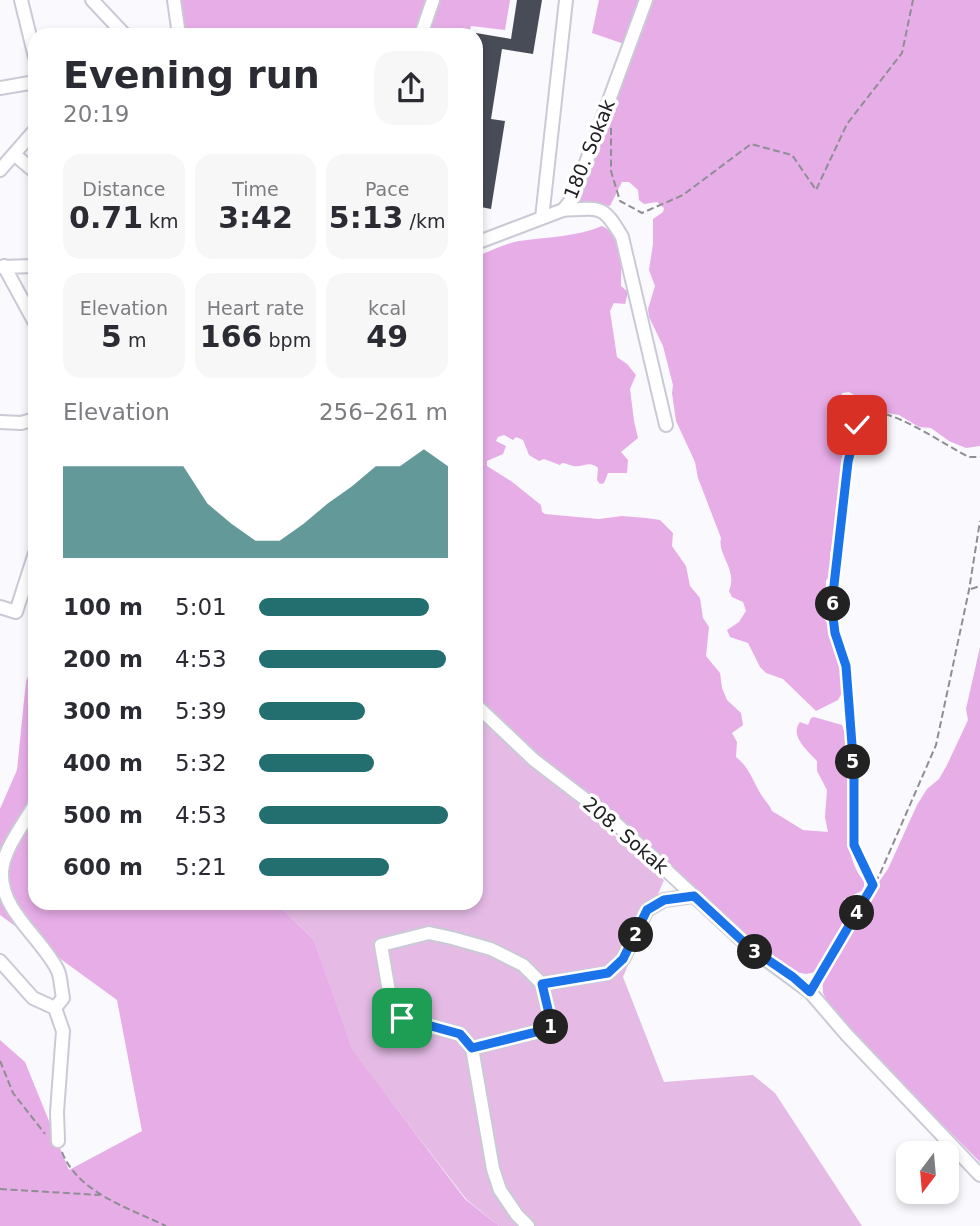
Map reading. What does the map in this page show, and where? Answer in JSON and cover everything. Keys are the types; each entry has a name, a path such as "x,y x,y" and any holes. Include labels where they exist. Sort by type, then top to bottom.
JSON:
{"street":[{"path":"21,0 28,28"},
{"path":"92,0 118,28"},
{"path":"174,0 177,28"},
{"path":"423,28 433,0"},
{"path":"541,218 566,0"},
{"name":"180. Sokak","path":"483,240 563,210 573,198 646,0"},
{"path":"0,88 28,83"},
{"path":"0,170 28,139"},
{"path":"15,155 28,166"},
{"path":"563,210 595,208 610,216 622,237 666,425"},
{"path":"28,266 2,267 28,311"},
{"path":"0,422 21,423 28,420"},
{"path":"0,607 16,612 28,575"},
{"name":"208. Sokak","path":"483,712 534,760 611,819 749,947 810,992 847,1035 980,1175"},
{"path":"28,817 8,853 2,873 5,893 13,908 58,971 63,998 55,1008"},
{"path":"542,984 608,973 623,959 647,910 664,900 694,896"},
{"path":"472,1048 552,1026 542,984 523,965 491,949 452,938 429,933 381,945 392,1009 402,1018 460,1034 472,1048 493,1169 500,1191 528,1226"},
{"path":"0,961 33,998 55,1008 63,1031 57,1112 58,1141"}],"path":[{"path":"601,124 611,128 611,171 620,201 642,214 682,195 751,144 792,155 816,190 847,124 902,53 913,0"},
{"path":"873,885 854,845 854,771 847,673 833,617 833,594 853,438 864,413 877,411 898,419 960,453 969,457 980,457"},
{"path":"810,992 873,885 936,745 969,590 980,521"},
{"path":"969,590 980,586"},
{"path":"0,1189 101,1195 166,1226"}],"shaded area":[{"path":"179,0 510,0 505,30 471,26 183,28"},
{"path":"599,0 980,0 980,446 966,448 949,441 931,428 919,427 899,415 887,413 864,398 849,392 842,393 842,397 849,401 848,421 834,451 848,451 841,462 840,487 844,505 834,525 834,540 830,553 832,570 826,581 824,619 831,627 836,652 843,659 845,687 838,700 816,711 783,679 766,673 748,643 730,637 727,630 739,622 746,611 743,602 732,597 729,591 731,576 721,538 698,478 695,462 676,421 673,385 663,346 649,317 648,309 655,286 649,270 653,219 663,212 664,208 657,202 644,204 639,200 638,190 629,182 622,182 610,206 579,201 633,47 592,33"},
{"path":"602,226 614,237 620,252 621,286 628,292 625,304 614,303 610,311 617,357 636,375 630,389 638,438 621,452 628,460 627,473 608,473 604,483 600,484 597,480 598,468 595,466 560,465 544,459 539,461 529,455 523,440 516,437 513,440 504,435 496,441 506,446 503,454 487,461 487,466 541,505 545,514 599,519 622,516 660,520 673,533 672,546 686,566 690,586 700,598 703,618 709,627 706,656 720,673 727,700 741,713 743,725 732,733 737,742 736,757 748,770 772,811 803,830 828,832 825,817 827,790 817,771 817,761 798,738 797,727 800,722 808,725 814,717 842,725 849,764 850,848 855,866 864,881 864,890 844,899 845,932 849,933 853,928 866,923 874,889 888,869 917,805 947,765 968,720 966,709 980,647 980,1162 855,1037 823,993 822,971 806,974 796,972 752,943 615,814 539,757 483,703 483,254 513,242 571,235"},
{"path":"28,676 28,910 283,910 314,940 352,1050 465,1199 499,1226 0,1226 0,1040 25,1062 69,1170 142,1131 117,1000 0,915 0,809 17,770"},
{"path":"483,717 664,880 623,977 664,1082 753,1075 775,1093 862,1226 499,1226 466,1199 351,1050 314,940 283,910 483,910"}],"building":[{"path":"517,0 542,0 533,54 502,49 491,119 505,121 491,209 483,207 483,34 511,39"}],"route":[{"path":"402,1018 460,1034 472,1048 544,1030 552,1026 542,984 608,973 623,959 647,910 664,900 694,896 749,947 810,992 873,885 854,845 854,771 848,712 848,680 833,617 833,594 848,462 857,425"}]}
